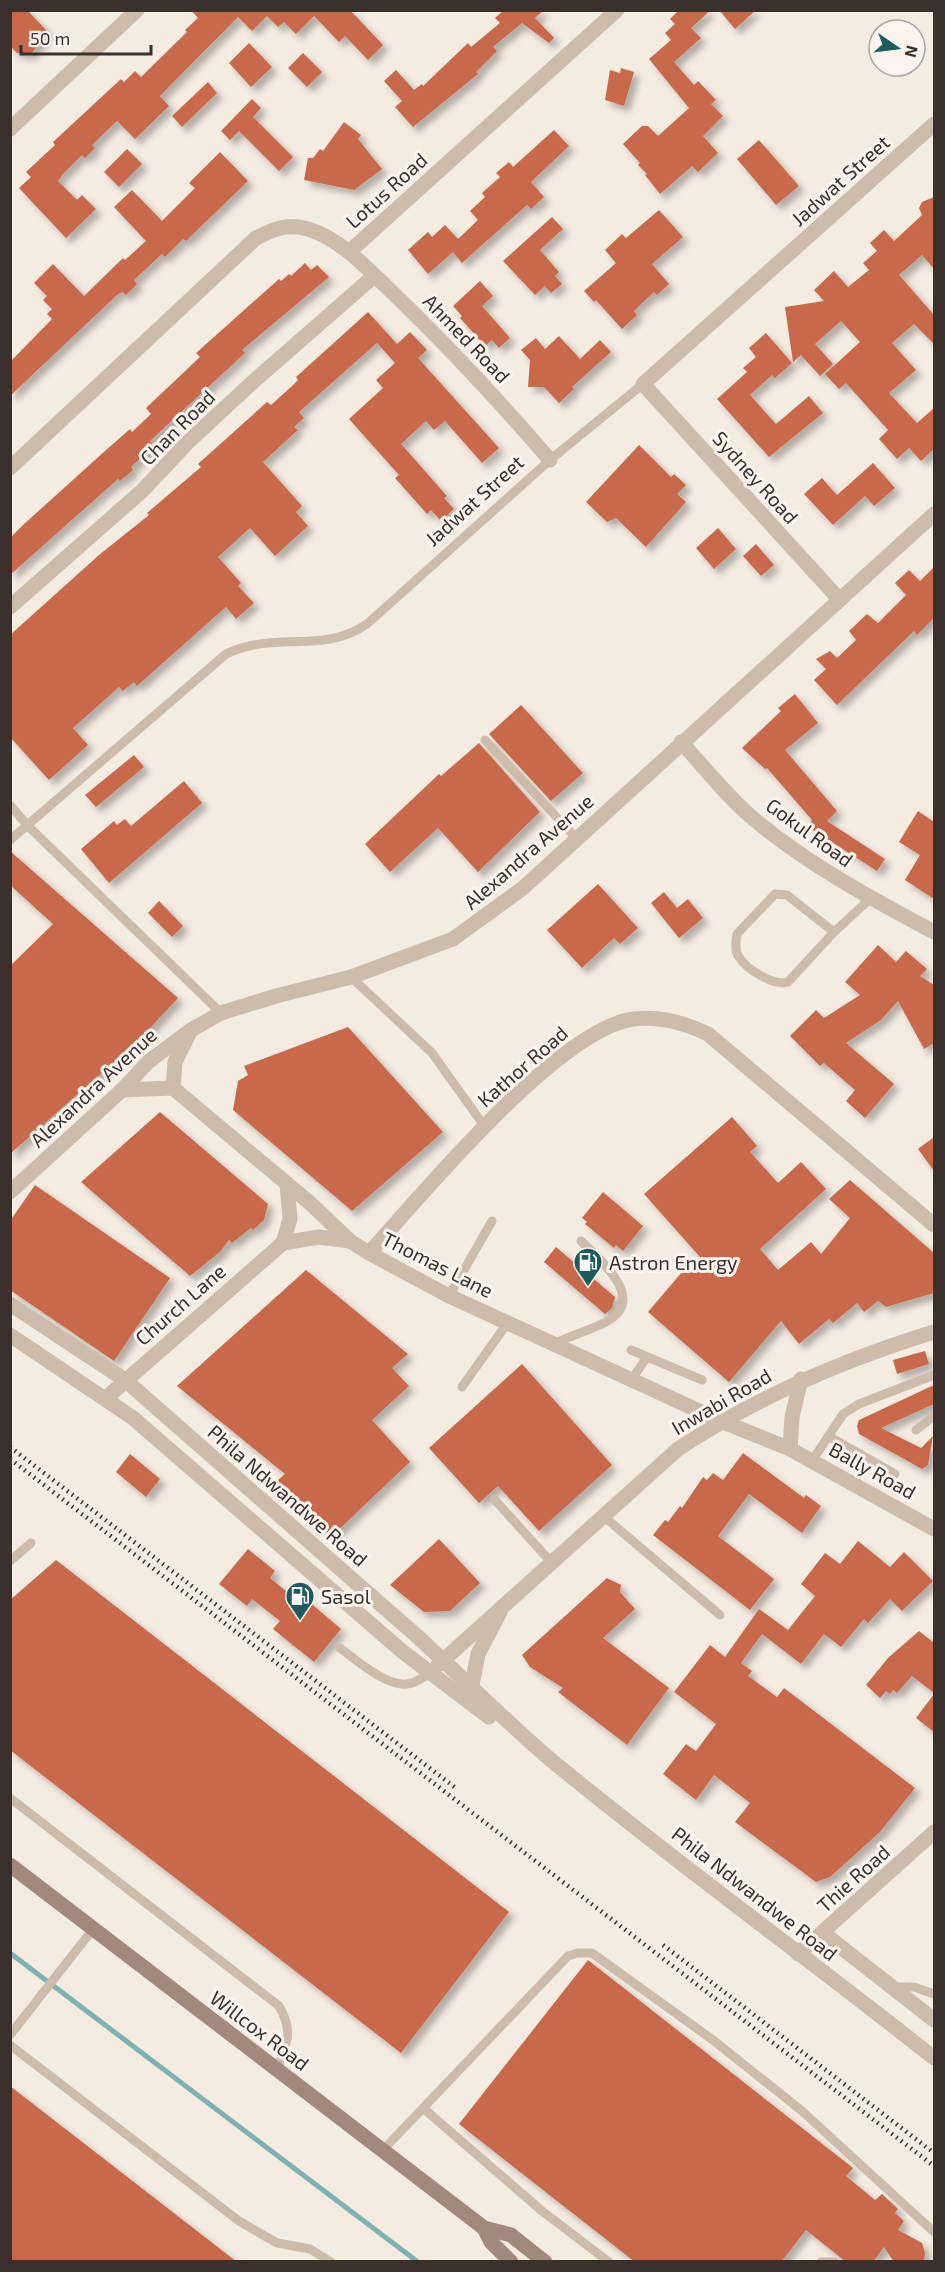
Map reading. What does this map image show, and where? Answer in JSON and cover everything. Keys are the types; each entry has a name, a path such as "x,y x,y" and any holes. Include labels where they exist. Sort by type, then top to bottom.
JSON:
{"main road":[{"name":"Willcox Road","path":"10,1865 484,2228 511,2235 538,2259"},
{"name":"Willcox Road","path":"484,2228 491,2242 511,2262"}],"street":[{"path":"10,129 137,10"},
{"name":"Lotus Road","path":"10,468 256,238 277,227 292,226 324,235 349,252 617,10"},
{"name":"Jadwat Street","path":"643,384 934,124"},
{"name":"Ahmed Road","path":"349,252 481,381 550,460"},
{"name":"Chan Road","path":"10,607 142,491 187,443 247,387 375,276"},
{"name":"Sydney Road","path":"643,384 839,599"},
{"name":"Alexandra Avenue","path":"10,1192 122,1090 148,1062 191,1030 221,1013 351,977 461,934 523,888 934,514"},
{"name":"Gokul Road","path":"681,742 754,820 822,869 934,932"},
{"name":"Kathor Road","path":"369,1253 485,1127 557,1060 594,1034 633,1020 675,1022 708,1034 732,1051 934,1226"},
{"path":"122,1090 172,1088 175,1062 191,1030"},
{"name":"Thomas Lane","path":"172,1088 350,1241 369,1253 449,1296 720,1421"},
{"path":"286,1184 290,1219 283,1243 319,1237 350,1241"},
{"name":"Church Lane","path":"106,1398 283,1243"},
{"name":"Phila Ndwandwe Road","path":"10,1304 125,1380 443,1660 471,1690 551,1760"},
{"name":"Inwabi Road","path":"429,1674 602,1515 678,1449 720,1421 801,1379 881,1348 934,1332"},
{"name":"Phila Ndwandwe Road","path":"10,1335 106,1398 174,1453 429,1674 551,1760 934,2058"},
{"path":"790,1449 792,1417 801,1379"},
{"name":"Bally Road","path":"720,1421 790,1449 934,1529"},
{"name":"Inwabi Road","path":"471,1690 478,1654 505,1604"},
{"name":"Thie Road","path":"798,1954 934,1832"},
{"name":"Phila Ndwandwe Road","path":"823,1933 934,2020"}],"lane":[{"name":"Jadwat Street","path":"10,840 226,654 258,643 339,639 354,633 550,460 643,384"},
{"path":"485,740 577,839"},
{"path":"10,805 27,825 221,1013"},
{"path":"834,932 787,896 775,894 737,934 736,951 739,958 767,980 782,984 788,982 834,932 871,898"},
{"path":"351,977 432,1053 485,1127"},
{"path":"449,1296 492,1221"},
{"path":"554,1344 572,1334 607,1322 620,1306 622,1290 618,1281 581,1241"},
{"path":"462,1387 508,1322"},
{"path":"631,1350 702,1380"},
{"path":"632,1379 647,1357"},
{"path":"812,1461 843,1414 860,1404 934,1374"},
{"path":"916,1430 934,1416"},
{"path":"828,1436 895,1474"},
{"path":"494,1499 551,1562"},
{"path":"602,1515 720,1615"},
{"path":"10,1561 31,1543"},
{"path":"340,1648 367,1668 398,1684 414,1683 429,1674"},
{"path":"10,1798 279,2006 287,2021 288,2031 277,2069"},
{"path":"10,2034 93,1929"},
{"path":"383,2150 568,1956 592,1953 713,2040 802,2110 934,2232"},
{"path":"894,1987 914,1987 934,1995"},
{"path":"10,2045 239,2221 277,2243 331,2262"},
{"path":"423,2108 542,2211 609,2262"},
{"path":"821,2262 834,2262"}],"building":[{"path":"10,10 27,10 48,32 31,54 17,53 10,46"},
{"path":"191,10 350,10 383,45 368,60 345,36 339,42 314,16 296,34 284,22 278,27 267,16 252,31 238,17 160,96 169,106 135,139 117,121 92,145 95,148 85,158 82,155 63,174 58,181 77,200 82,195 96,209 66,238 19,188 31,177 26,172 55,145 53,142 121,79 124,82 135,71 141,77 187,32 185,30 198,18"},
{"path":"504,10 544,10 535,18 554,38 549,43 522,23 493,47 497,51 476,72 478,74 413,127 395,107 402,101 384,81 396,70 414,90 422,84 423,86 468,43 471,47 500,23 495,18"},
{"path":"679,10 711,10 691,28 701,38 674,62 694,85 698,81 716,100 711,104 723,116 703,136 718,153 698,172 692,166 660,194 638,165 640,163 623,144 642,126 648,126 658,136 689,108 649,59 671,40 665,33 675,24 670,19"},
{"path":"719,10 756,10 735,29"},
{"path":"249,43 272,67 251,87 229,63"},
{"path":"303,53 322,72 307,87 288,68"},
{"path":"621,68 634,72 624,106 605,100 610,70 620,73"},
{"path":"208,82 217,93 182,127 172,116"},
{"path":"252,99 261,108 253,117 293,157 279,171 239,131 230,140 221,131"},
{"path":"344,122 361,135 358,139 382,169 354,190 304,180 308,158 313,158 320,149 323,151"},
{"path":"554,130 569,146 531,182 544,197 531,209 527,205 462,263 453,252 428,274 408,250 428,232 432,237 445,225 458,239 478,220 470,211 485,197 482,193 500,177 496,173 509,162 513,167"},
{"path":"759,140 799,186 776,205 737,159"},
{"path":"127,149 142,164 119,187 104,172"},
{"path":"220,152 248,181 186,241 183,239 165,257 162,254 134,280 137,284 126,295 122,292 117,295 10,396 10,362 52,319 47,314 52,309 43,300 47,296 34,283 53,264 84,296 123,258 125,260 146,241 114,207 132,190 162,221 195,188 189,183"},
{"path":"934,197 934,269 922,255 899,275 934,315 934,344 914,324 892,343 916,370 889,393 917,423 934,408 934,449 921,461 909,448 897,459 879,439 888,430 846,383 839,389 825,374 860,342 841,321 815,344 833,364 820,376 801,355 793,362 785,307 824,301 814,290 834,271 848,287 869,270 863,263 877,251 870,243 884,230 894,241 922,215 919,208 922,202"},
{"path":"659,210 683,237 652,264 669,284 657,295 654,292 634,311 637,315 622,329 596,300 594,302 584,291 616,263 605,250 622,234 626,238"},
{"path":"552,217 563,229 540,250 559,272 555,276 562,284 551,293 545,286 535,295 503,261"},
{"path":"305,263 311,270 317,265 329,277 242,350 245,353 150,441 154,446 131,467 133,470 120,481 118,479 10,575 10,538 130,429 132,432 151,414 146,408 200,357 196,353 279,279 281,281 289,274 291,276"},
{"path":"480,281 493,296 482,306 510,338 499,348 492,340 485,346 460,318 462,316 453,306"},
{"path":"368,312 397,344 410,332 427,350 418,358 499,448 482,463 445,421 434,430 426,421 401,444 447,496 444,498 454,509 441,521 431,510 427,514 395,478 399,475 349,419 383,388 376,380 395,363 377,343 299,412 304,418 294,427 298,430 263,462 302,506 296,512 308,526 275,556 250,528 218,557 241,583 238,586 254,603 236,619 226,607 137,686 134,682 123,691 119,687 73,728 88,745 49,780 10,737 10,635 99,555 149,515 147,513 201,467 198,464 267,402 271,405 298,380 296,377"},
{"path":"766,333 792,363 775,378 772,375 750,395 776,424 809,396 823,413 769,457 717,399 747,372 743,368 756,357 749,348"},
{"path":"559,336 580,359 600,340 611,352 572,387 574,389 559,403 544,387 528,387 530,360 521,350 536,338 545,349"},
{"path":"639,445 671,477 674,474 686,485 677,494 686,502 646,547 616,518 607,522 586,502"},
{"path":"873,463 895,488 874,506 865,496 833,525 804,494 822,478 837,495"},
{"path":"718,528 736,549 714,569 696,548"},
{"path":"756,544 774,565 761,576 743,556"},
{"path":"934,567 934,618 917,635 914,631 837,705 814,680 826,669 816,659 830,651 837,658 856,640 849,631 867,614 878,623 906,595 895,583 909,570 920,581"},
{"path":"795,694 818,723 785,750 837,811 827,821 885,859 877,871 807,826 812,820 767,768 765,769 742,748 781,711 778,708"},
{"path":"521,705 583,773 551,801 489,734"},
{"path":"479,743 540,812 478,872 438,828 390,872 365,844 439,774 441,776"},
{"path":"134,755 144,767 96,807 85,795"},
{"path":"184,781 202,803 109,883 81,849 114,821 117,825 125,819 131,826"},
{"path":"918,811 934,822 934,899 905,880 920,855 899,842"},
{"path":"10,851 178,998 139,1040 10,1154 10,966 53,924 10,885"},
{"path":"598,884 638,928 620,944 614,938 582,968 547,930"},
{"path":"664,892 677,908 688,899 703,918 679,938 651,903"},
{"path":"159,901 183,926 172,937 148,913"},
{"path":"878,945 896,962 906,951 927,969 920,976 934,985 934,1043 924,1049 898,1001 881,1020 846,1043 894,1084 865,1118 846,1101 855,1090 824,1063 820,1066 790,1036 816,1010 824,1018 860,995 845,982"},
{"path":"348,1027 443,1132 352,1211 233,1110 238,1081 248,1075 244,1066"},
{"path":"160,1112 268,1204 264,1220 232,1243 229,1240 220,1252 190,1276 81,1182"},
{"path":"732,1117 757,1146 750,1152 778,1183 801,1162 826,1189 760,1249 778,1270 811,1242 821,1254 850,1218 829,1199 850,1180 934,1253 934,1293 886,1307 878,1301 864,1312 857,1303 833,1323 829,1319 799,1344 781,1321 729,1382 648,1312 688,1265 691,1267 700,1257 644,1194"},
{"path":"934,1137 934,1171 918,1149"},
{"path":"35,1185 170,1278 114,1361 10,1290 10,1221"},
{"path":"603,1192 643,1226 623,1251 616,1245 614,1248 585,1224 587,1222 582,1218"},
{"path":"556,1247 615,1297 612,1308 605,1314 544,1262"},
{"path":"306,1270 408,1354 392,1368 409,1386 372,1420 410,1462 332,1536 270,1487 285,1474 177,1386"},
{"path":"925,1351 929,1364 897,1374 893,1360"},
{"path":"522,1364 612,1465 539,1531 498,1486 479,1503 429,1448"},
{"path":"934,1385 934,1404 881,1428 921,1448 933,1436 928,1465 922,1469 859,1434 857,1426 859,1420"},
{"path":"743,1453 804,1498 806,1495 821,1506 802,1533 749,1494 718,1536 774,1579 750,1610 653,1535 665,1520 668,1522 680,1506 682,1508 703,1477 707,1480 713,1473 723,1480"},
{"path":"130,1454 160,1479 146,1497 116,1472"},
{"path":"439,1539 480,1583 450,1611 424,1612 390,1585"},
{"path":"858,1541 890,1567 904,1552 933,1581 902,1611 890,1599 868,1623 864,1619 841,1647 824,1634 801,1664 762,1634 741,1663 752,1671 748,1676 777,1697 784,1688 915,1788 880,1832 830,1877 816,1882 735,1822 750,1803 714,1775 696,1800 663,1774 686,1744 696,1751 716,1724 674,1692 710,1645 725,1657 759,1609 788,1630 815,1596 801,1584 825,1553 840,1564"},
{"path":"248,1549 275,1571 270,1578 297,1600 301,1595 341,1629 314,1662 273,1629 280,1621 252,1599 247,1606 219,1584"},
{"path":"56,1560 509,1912 401,2053 10,1750 10,1600"},
{"path":"607,1578 621,1585 620,1592 635,1609 603,1638 669,1688 627,1745 558,1692 563,1688 530,1667 522,1655"},
{"path":"919,1631 934,1643 934,1693 912,1676 897,1693 893,1690 890,1694 886,1691 880,1698 866,1685 888,1658"},
{"path":"934,1694 934,1732 916,1718"},
{"path":"588,1960 853,2168 846,2176 875,2200 882,2194 898,2209 895,2213 904,2221 898,2230 922,2243 925,2253 924,2262 894,2262 884,2247 873,2262 846,2262 806,2230 781,2262 635,2262 459,2124"},
{"path":"10,2086 237,2262 10,2262"}],"waterway":[{"path":"10,1953 418,2262"}],"railway":[{"path":"10,1447 457,1789"},
{"path":"10,1459 934,2166"},
{"path":"663,1945 934,2153"}],"place":[{"name":"Astron Energy","path":"588,1288"},
{"name":"Sasol","path":"300,1622"}]}
